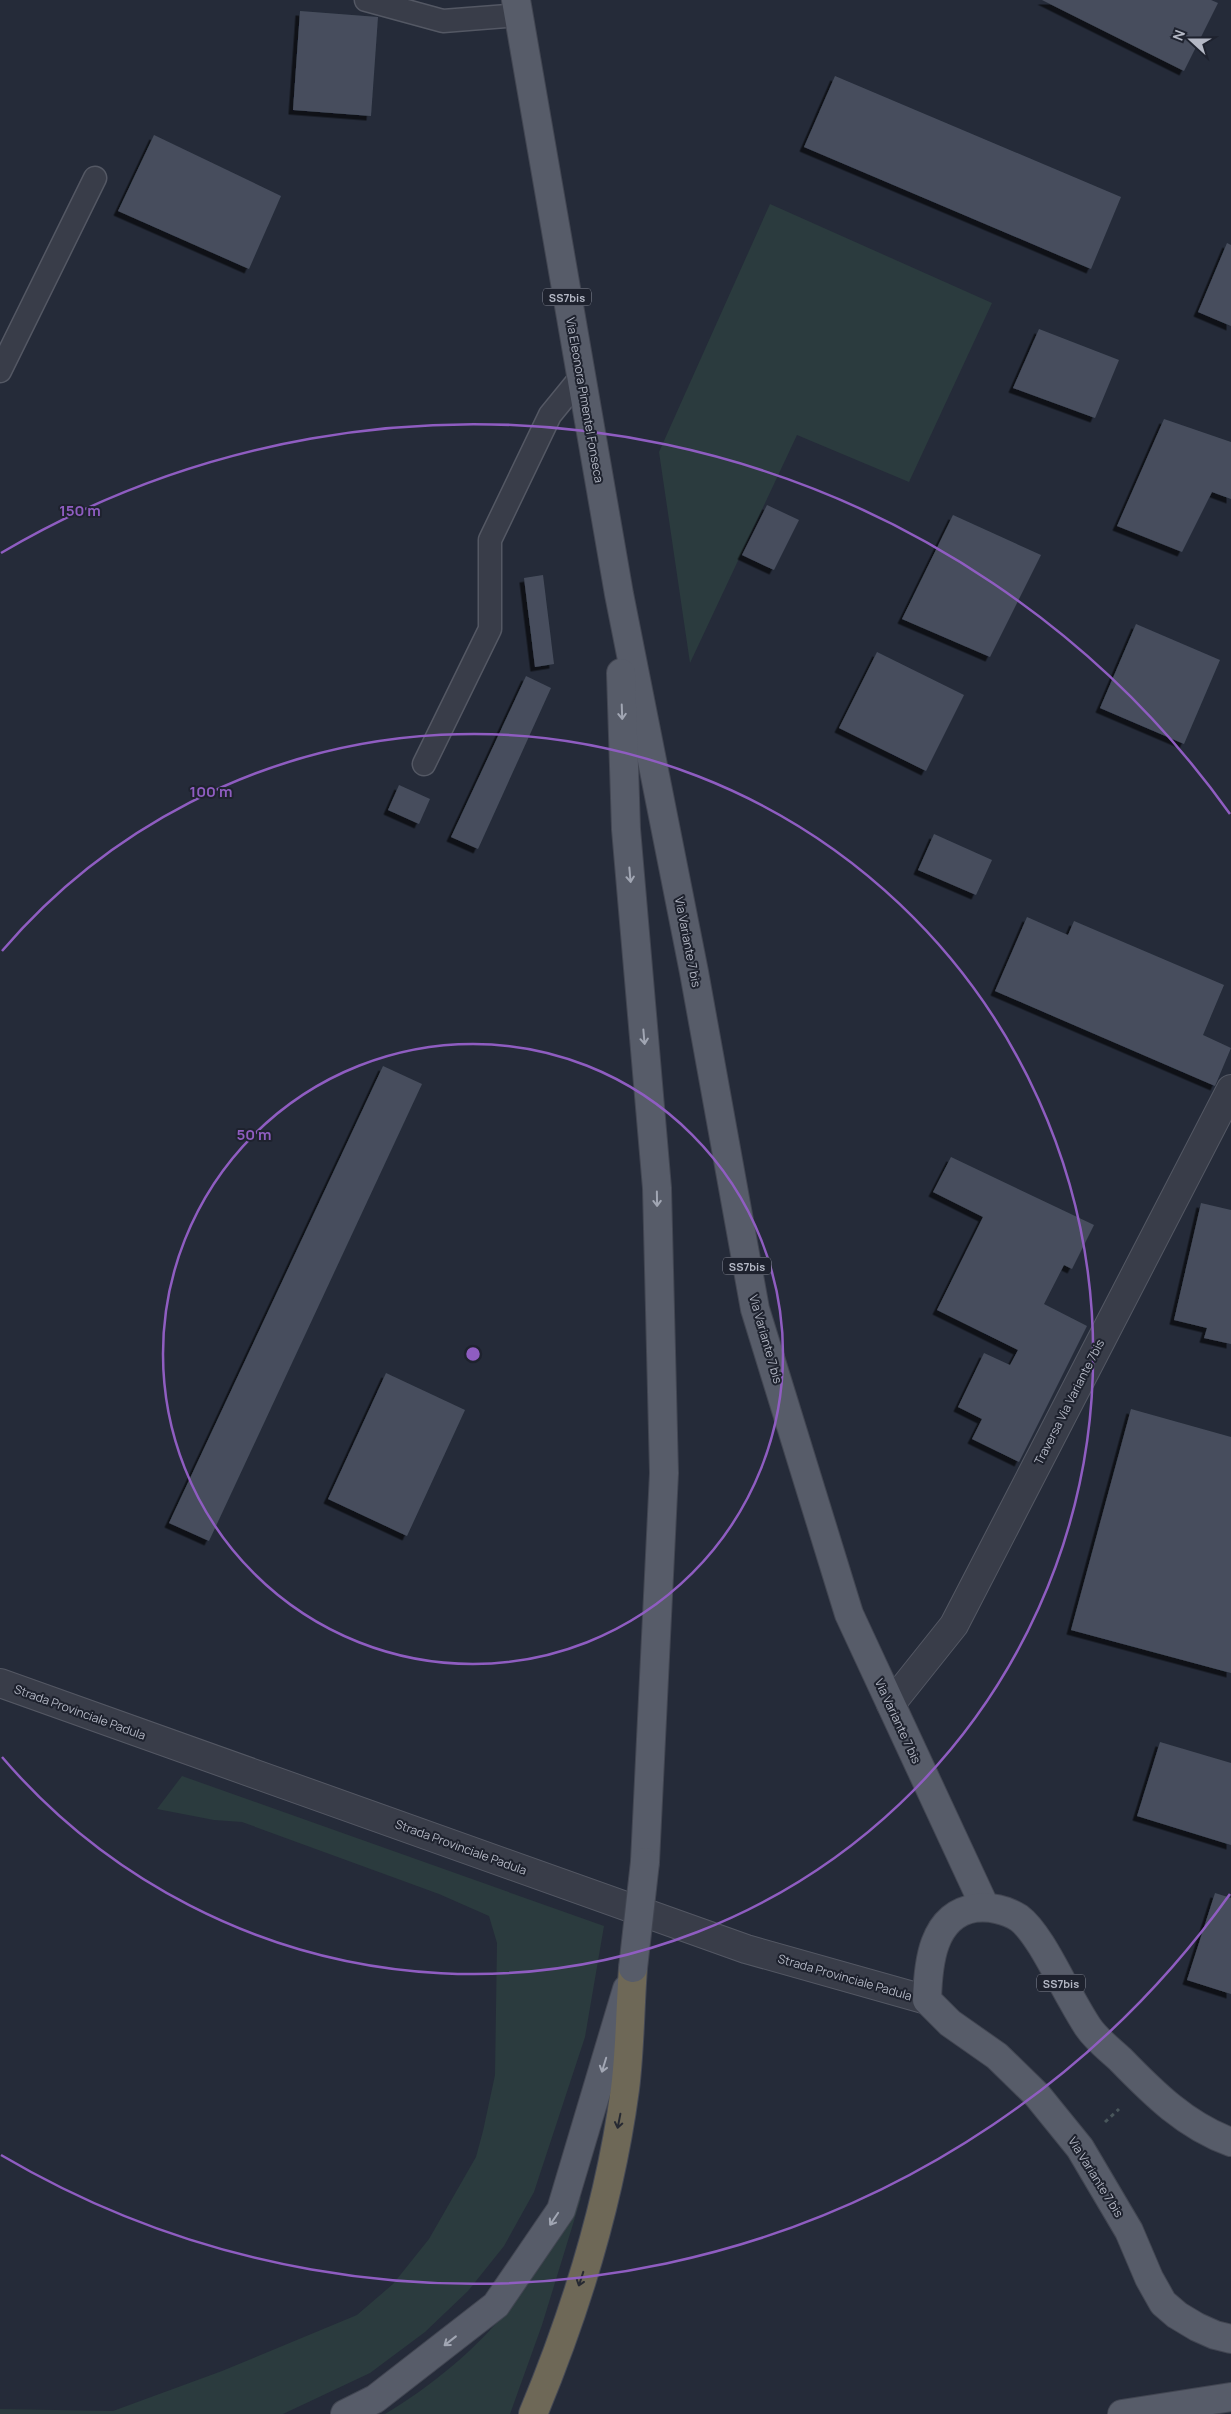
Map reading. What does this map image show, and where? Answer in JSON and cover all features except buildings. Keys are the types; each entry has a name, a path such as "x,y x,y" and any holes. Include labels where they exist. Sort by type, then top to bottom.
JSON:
{"highway":[{"path":"533,2414 555,2362 600,2218 625,2089 633,1968"}],"main road":[{"name":"Via Eleonora Pimentel Fonseca","path":"517,8 619,594"},
{"name":"Via Variante 7 bis","path":"619,594 694,972 755,1309 849,1614 984,1907"},
{"path":"345,2414 375,2398 496,2305 561,2210 633,1968 645,1862 664,1473 657,1188 626,829 619,594"},
{"name":"SS7bis","path":"927,2000 928,1969 939,1933 954,1916 968,1909 984,1907 1006,1912 1019,1918 1034,1934 1088,2028 1164,2103 1208,2134 1231,2142"},
{"name":"Via Variante 7 bis","path":"927,2000 950,2022 997,2056 1038,2095 1080,2148 1129,2231 1148,2278 1163,2303 1177,2315 1197,2327 1214,2335 1231,2339"},
{"path":"1122,2414 1224,2397"}],"street":[{"name":"Traversa Via Variante 7bis","path":"891,1704 954,1624 1231,1089"},
{"name":"Strada Provinciale Padula","path":"0,1683 746,1950 927,2000"}],"lane":[{"path":"366,0 443,21 517,8"},
{"path":"0,371 95,178"},
{"path":"424,764 490,629 490,540 550,415 581,377"}],"path":[{"path":"1103,2124 1122,2106"}],"shaded area":[{"path":"770,204 992,303 909,482 797,435 690,663 659,452"},
{"path":"182,1776 604,1926 585,2037 534,2192 504,2246 468,2291 425,2332 370,2373 283,2414 0,2414 0,2409 113,2411 222,2371 357,2315 393,2284 429,2239 476,2157 495,2075 497,1943 489,1916 439,1894 242,1822 214,1820 157,1809"},
{"path":"575,2195 581,2198 542,2325 510,2414 385,2414 448,2369 468,2352 504,2315 540,2264"}]}
